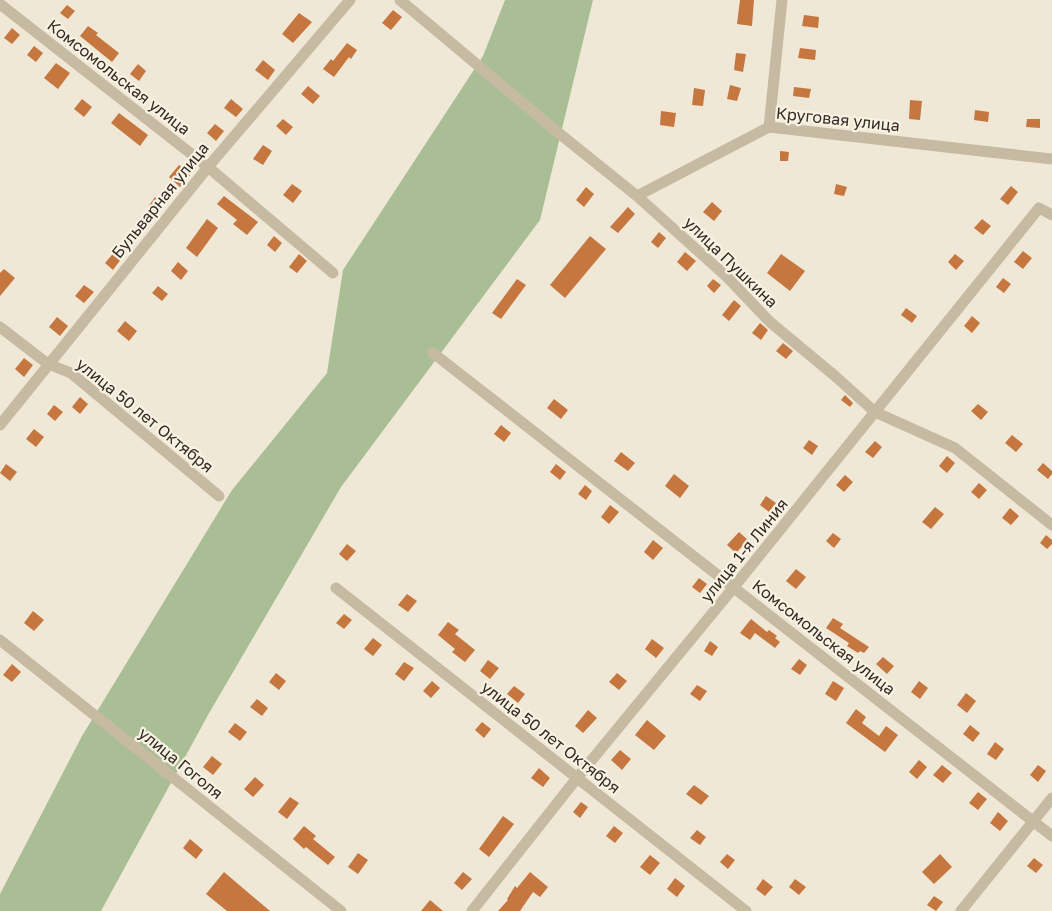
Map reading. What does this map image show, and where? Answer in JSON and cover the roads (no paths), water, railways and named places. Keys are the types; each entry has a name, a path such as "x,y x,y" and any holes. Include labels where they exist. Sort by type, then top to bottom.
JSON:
{"street":[{"name":"Бульварная улица","path":"0,425 208,167 350,0"},
{"name":"улица Пушкина","path":"400,0 637,196 727,277 770,322 875,412 955,448 1052,525"},
{"path":"769,126 782,0"},
{"name":"Комсомольская улица","path":"0,4 208,167 333,273"},
{"name":"Круговая улица","path":"637,196 769,126 1052,159"},
{"name":"улица 1-я Линия","path":"472,911 577,778 734,588 1039,208 1052,215"},
{"name":"улица 50 лет Октября","path":"0,327 48,364 71,373 219,496"},
{"name":"Комсомольская улица","path":"434,353 1052,836"},
{"name":"улица 50 лет Октября","path":"336,588 746,911"},
{"name":"улица Гоголя","path":"0,640 341,911"},
{"path":"961,911 1052,798"}]}
